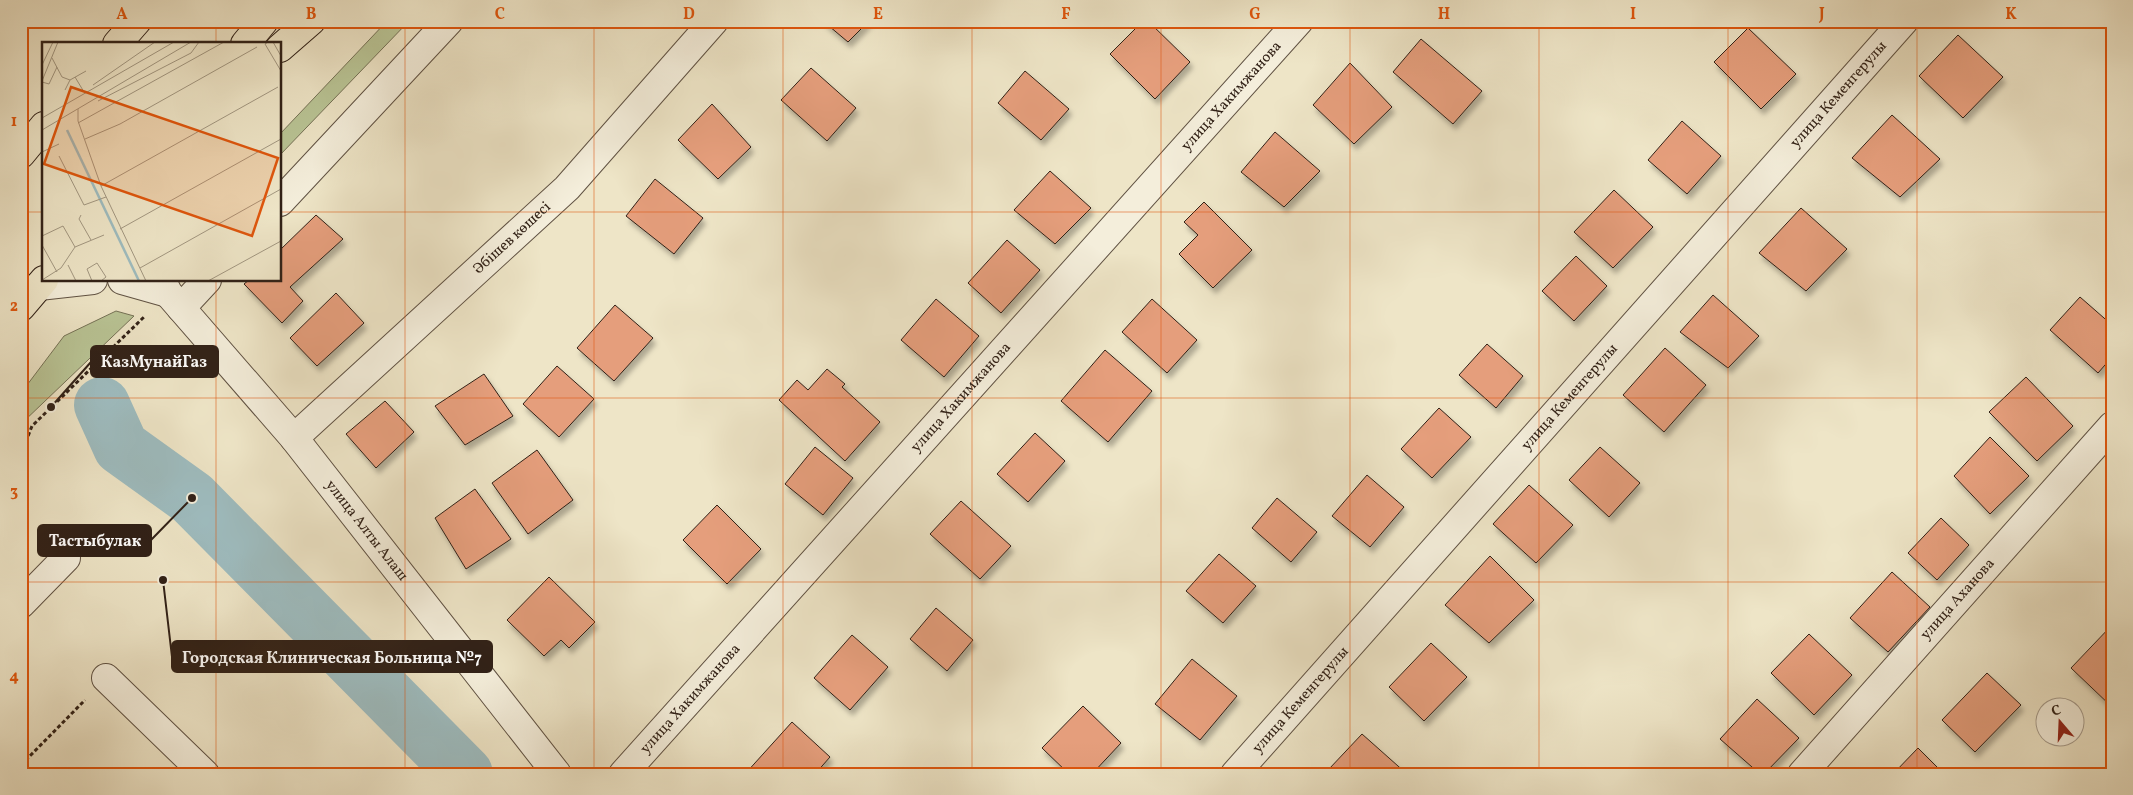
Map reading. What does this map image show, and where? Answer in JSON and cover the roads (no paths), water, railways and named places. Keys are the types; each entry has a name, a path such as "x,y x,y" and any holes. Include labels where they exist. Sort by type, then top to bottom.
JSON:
{"highway":[{"path":"105,42 119,21"},
{"path":"119,42 137,21"},
{"path":"247,42 264,21"},
{"path":"281,47 312,21"},
{"path":"21,154 42,128"},
{"path":"21,307 42,283"}],"street":[{"path":"281,201 449,21"},
{"name":"Әбішев көшесі","path":"294,438 567,188 714,21"},
{"name":"улица Хакимжанова","path":"623,774 1299,21"},
{"name":"улица Кеменгерулы","path":"1235,774 1904,21"},
{"path":"42,283 76,281"},
{"path":"125,281 170,294 204,281"},
{"name":"улица Алты Алаш","path":"170,294 294,438 557,774"},
{"name":"улица Аханова","path":"1802,774 2112,426"},
{"path":"21,604 66,558"},
{"path":"106,678 205,774"}],"waterway":[{"path":"102,405 121,447 192,498 465,774"}],"place":[{"name":"КазМунайГаз","path":"51,407"},
{"name":"Тастыбулак","path":"192,498"},
{"name":"Городская Клиническая Больница №7","path":"163,580"}]}
